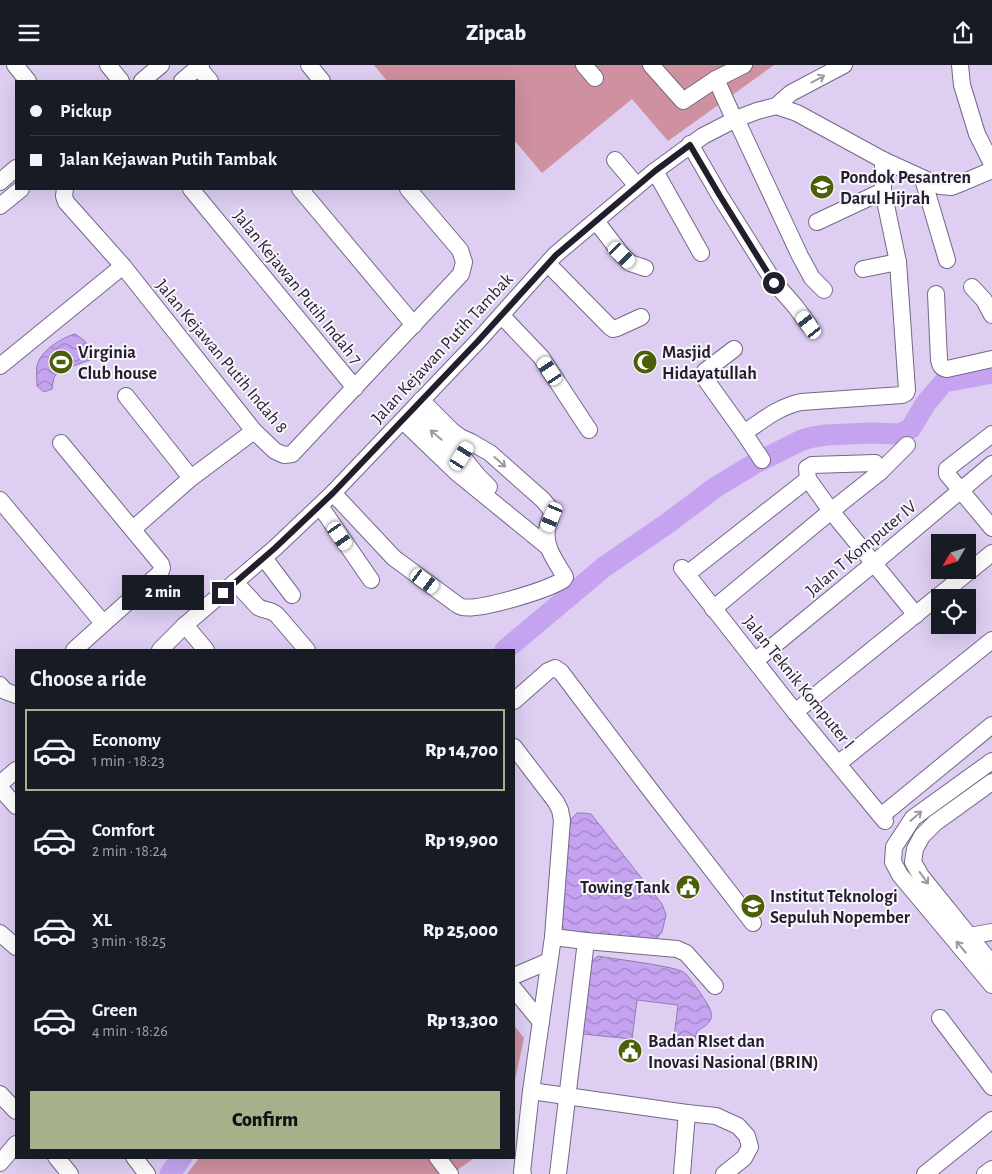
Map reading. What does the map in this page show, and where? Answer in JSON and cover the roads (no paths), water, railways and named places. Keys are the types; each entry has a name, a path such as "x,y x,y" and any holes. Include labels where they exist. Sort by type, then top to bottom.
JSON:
{"street":[{"path":"15,65 27,80"},
{"path":"108,65 120,80"},
{"path":"143,80 161,65"},
{"path":"309,65 321,80"},
{"path":"584,65 595,77"},
{"path":"651,65 683,101 716,79 744,65"},
{"path":"776,106 791,93 844,65"},
{"path":"960,65 962,85 977,134 992,164"},
{"path":"183,80 200,66 209,80"},
{"path":"716,79 800,256 812,278 824,291"},
{"path":"776,106 797,113 883,160 940,186 951,187 992,170"},
{"name":"Jalan Kejawan Putih Tambak","path":"161,649 320,506 502,316 556,255 655,171 703,136 735,119 776,106"},
{"path":"690,145 774,283 809,325"},
{"path":"615,159 637,186"},
{"path":"744,433 789,404 902,395 906,393 898,262 883,191 883,160"},
{"path":"0,182 15,169"},
{"path":"655,171 701,253"},
{"path":"923,179 948,260"},
{"path":"0,206 20,190"},
{"name":"Jalan Kejawan Putih Indah 7","path":"193,190 355,388"},
{"path":"301,190 414,325"},
{"name":"Jalan Kejawan Putih Indah 8","path":"66,195 254,431 275,451 284,455 292,454 461,274 464,262 460,250 409,190"},
{"path":"817,222 883,191"},
{"path":"596,221 630,263 645,269"},
{"path":"863,269 898,262"},
{"path":"548,264 613,329 617,329 641,317"},
{"path":"0,366 122,267"},
{"path":"972,287 984,300 992,315"},
{"path":"936,294 940,365 947,369 992,359"},
{"path":"502,316 541,357 589,430"},
{"path":"734,349 706,371 704,376 762,459"},
{"path":"126,396 191,478"},
{"path":"421,400 452,431 490,453 543,500 552,511 552,517 547,529 548,547"},
{"path":"406,417 462,456 478,476 496,493 529,520 547,529"},
{"path":"333,493 394,558 462,607 487,605 525,596 563,580 564,577 548,547 456,472 406,417"},
{"path":"133,529 191,478 254,431"},
{"path":"992,434 947,469 947,474 992,528"},
{"path":"462,456 471,442"},
{"path":"62,443 133,529 161,564 162,568 160,573 75,649"},
{"path":"714,609 880,472 907,445"},
{"path":"880,472 875,463 812,465 807,468 808,479 831,511 916,615"},
{"name":"Jalan T Komputer IV","path":"755,661 992,464"},
{"name":"Jalan Teknik Komputer I","path":"808,479 685,571 883,819 992,725"},
{"path":"0,500 103,623"},
{"path":"320,506 372,581"},
{"path":"795,711 992,553"},
{"path":"264,557 292,595"},
{"path":"235,582 258,607 263,610 272,611 277,615 306,649"},
{"path":"186,625 205,649"},
{"path":"839,763 992,641"},
{"path":"515,700 548,671 554,668 561,672 753,923"},
{"path":"0,685 5,691 15,695"},
{"path":"515,748 556,802 562,819 553,937 531,1091 523,1174"},
{"path":"991,982 900,875 894,862 894,847 913,818 992,761"},
{"path":"0,784 15,771"},
{"path":"992,782 935,823 922,836 915,849 913,862 921,876 992,963"},
{"path":"0,788 15,805"},
{"path":"970,936 992,932"},
{"path":"0,933 15,946"},
{"path":"553,937 677,949 686,953 715,986"},
{"path":"558,1174 586,941"},
{"path":"515,976 549,961"},
{"path":"515,990 541,1022"},
{"path":"940,1018 992,1087"},
{"path":"531,1091 716,1116 738,1126 747,1136 750,1147 744,1158 724,1174"},
{"path":"0,1094 15,1110"},
{"path":"682,1174 687,1113"},
{"path":"925,1174 992,1120"},
{"path":"0,1163 15,1145"},
{"path":"58,1159 70,1174"},
{"path":"136,1159 147,1174"},
{"path":"439,1159 450,1174"},
{"path":"984,1174 992,1169"}],"water":[{"name":"Virginia Club house","path":"75,334 85,341 92,359 60,371 54,377 52,389 44,392 37,386 39,360 52,346"},
{"path":"577,813 591,814 662,904 666,915 662,932 656,939 648,942 567,933 562,925 569,830 571,819"},
{"path":"598,956 658,965 685,973 706,1002 711,1014 710,1021 697,1031 693,1047 673,1046 678,1005 637,1000 632,1039 582,1034 591,965"}],"waterway":[{"path":"506,649 604,567 716,487 754,464 802,440 813,437 871,433 898,434 906,431 911,428 926,403 944,382 992,373"},
{"path":"170,1174 181,1159"}],"place":[{"name":"Pondok Pesantren Darul Hijrah","path":"822,187"},
{"name":"Virginia Club house","path":"61,362"},
{"name":"Masjid Hidayatullah","path":"645,362"},
{"name":"Towing Tank","path":"688,887"},
{"name":"Institut Teknologi Sepuluh Nopember","path":"753,906"},
{"name":"Badan RIset dan Inovasi Nasional (BRIN)","path":"630,1051"}]}
